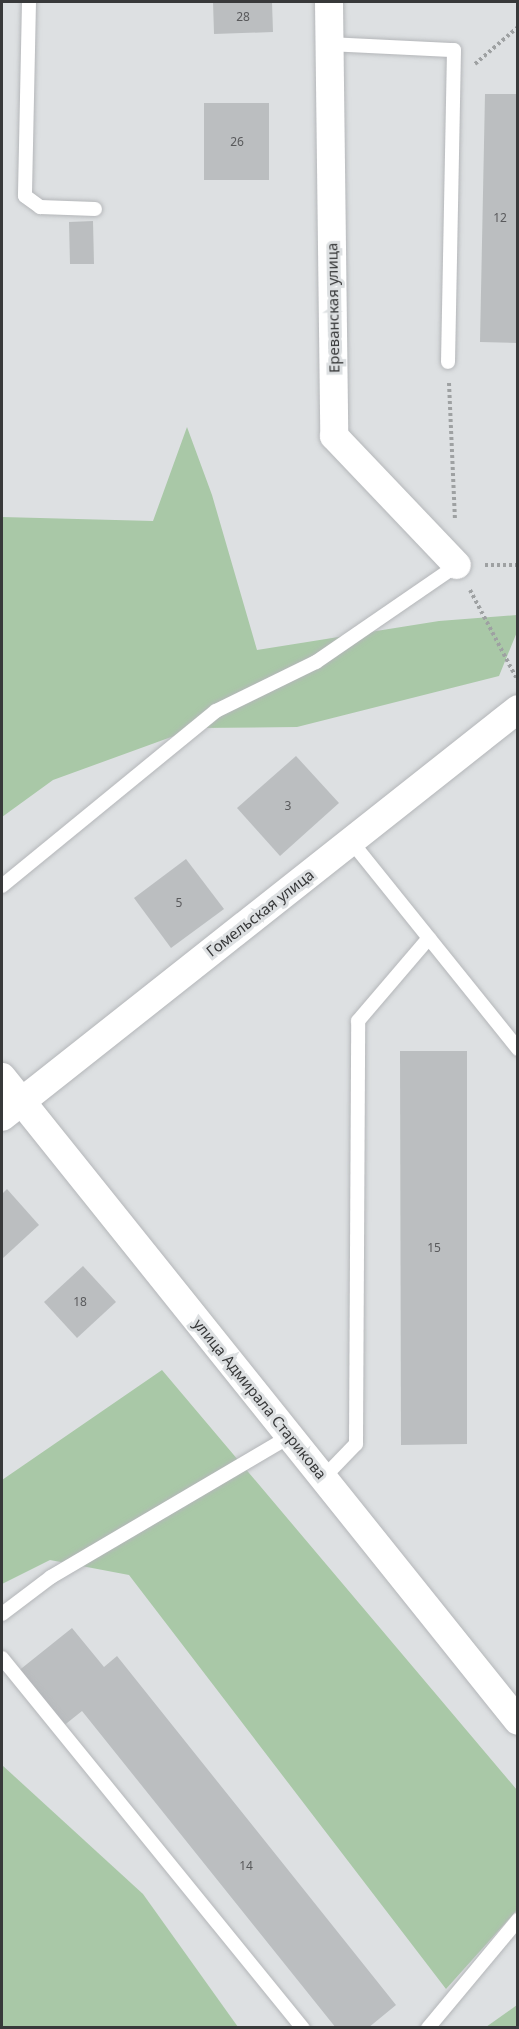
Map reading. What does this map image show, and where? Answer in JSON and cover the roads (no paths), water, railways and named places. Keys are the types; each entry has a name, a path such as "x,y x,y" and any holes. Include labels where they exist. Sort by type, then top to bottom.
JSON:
{"street":[{"name":"Ереванская улица","path":"330,2 334,436 457,565"},
{"name":"Гомельская улица","path":"12,1108 518,709"},
{"name":"улица Адмирала Старикова","path":"2,1077 12,1108 290,1436 518,1721"}],"lane":[{"path":"30,2 25,196 40,207 95,209"},
{"path":"330,44 454,50 448,362"},
{"path":"2,886 216,711 316,662 457,565"},
{"path":"351,841 518,1049"},
{"path":"323,1478 356,1444 357,1021 429,938"},
{"path":"2,1614 51,1577 290,1436"},
{"path":"2,1658 303,2028"},
{"path":"428,2028 518,1920"}]}
